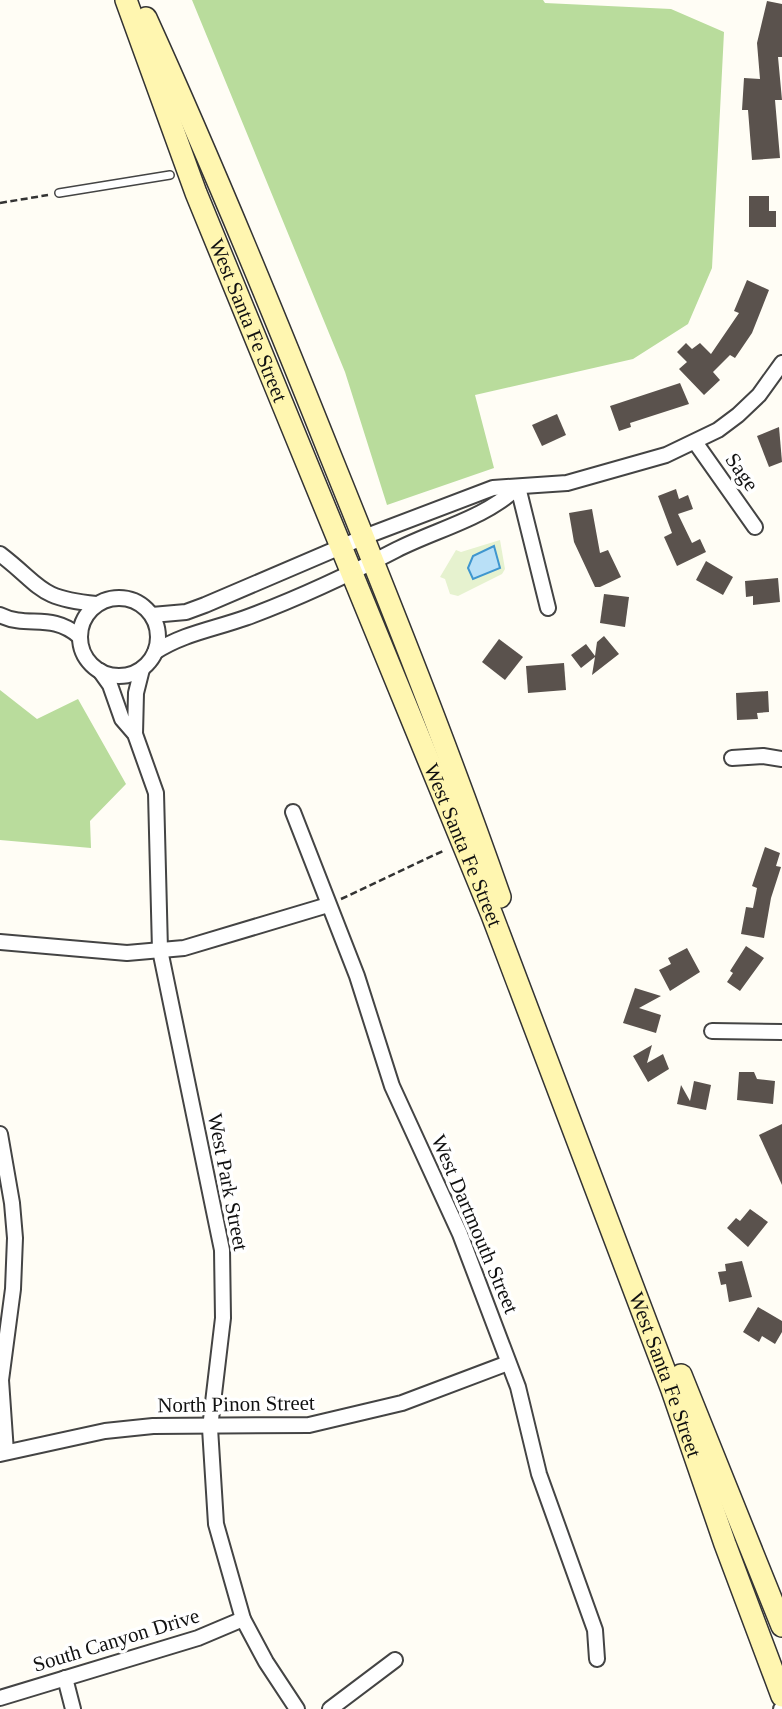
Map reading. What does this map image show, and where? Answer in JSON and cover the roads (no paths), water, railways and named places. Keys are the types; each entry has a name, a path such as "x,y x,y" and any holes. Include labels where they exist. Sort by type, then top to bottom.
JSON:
{"street":[{"name":"West Santa Fe Street","path":"127,0 196,193 339,547 463,841 668,1377 725,1544 782,1696"},
{"name":"West Santa Fe Street","path":"138,0 221,184 435,716 504,910 685,1385 782,1626"},
{"path":"152,615 195,608 339,547 493,488 567,483 666,455 695,442 738,415 759,395 782,363"},
{"name":"Sage","path":"695,442 755,527"},
{"path":"0,615 14,620 66,625 79,636 88,662 100,671 124,677 142,669 155,652 172,640 264,611 374,564 396,551 499,505 518,487"},
{"path":"518,487 548,608"},
{"path":"0,554 37,589 53,597 96,604"},
{"path":"79,636 87,612 96,604 120,597 132,599 152,615 158,639 155,652"},
{"name":"West Park Street","path":"142,669 136,693 135,734 156,793 160,950 222,1250 223,1318 210,1428 216,1524 243,1619 266,1662 297,1709"},
{"name":"West Park Street","path":"100,671 110,685 122,719 135,734"},
{"path":"732,758 763,756 782,759"},
{"name":"West Dartmouth Street","path":"293,812 357,976 392,1086 460,1234 524,1406 539,1474 586,1598 595,1630 597,1659"},
{"path":"0,942 94,952 184,948 328,905"},
{"path":"712,1031 782,1032"},
{"path":"0,1134 15,1238 13,1289 1,1380 3,1453"},
{"name":"North Pinon Street","path":"3,1453 105,1432 153,1426 298,1426 341,1420 402,1403 508,1363"},
{"name":"South Canyon Drive","path":"0,1698 198,1638 243,1619"},
{"path":"330,1709 395,1660"},
{"path":"65,1678 72,1709"}],"lane":[{"path":"59,193 170,175"}],"water":[{"path":"494,546 500,568 473,579 468,568 473,556"}]}
